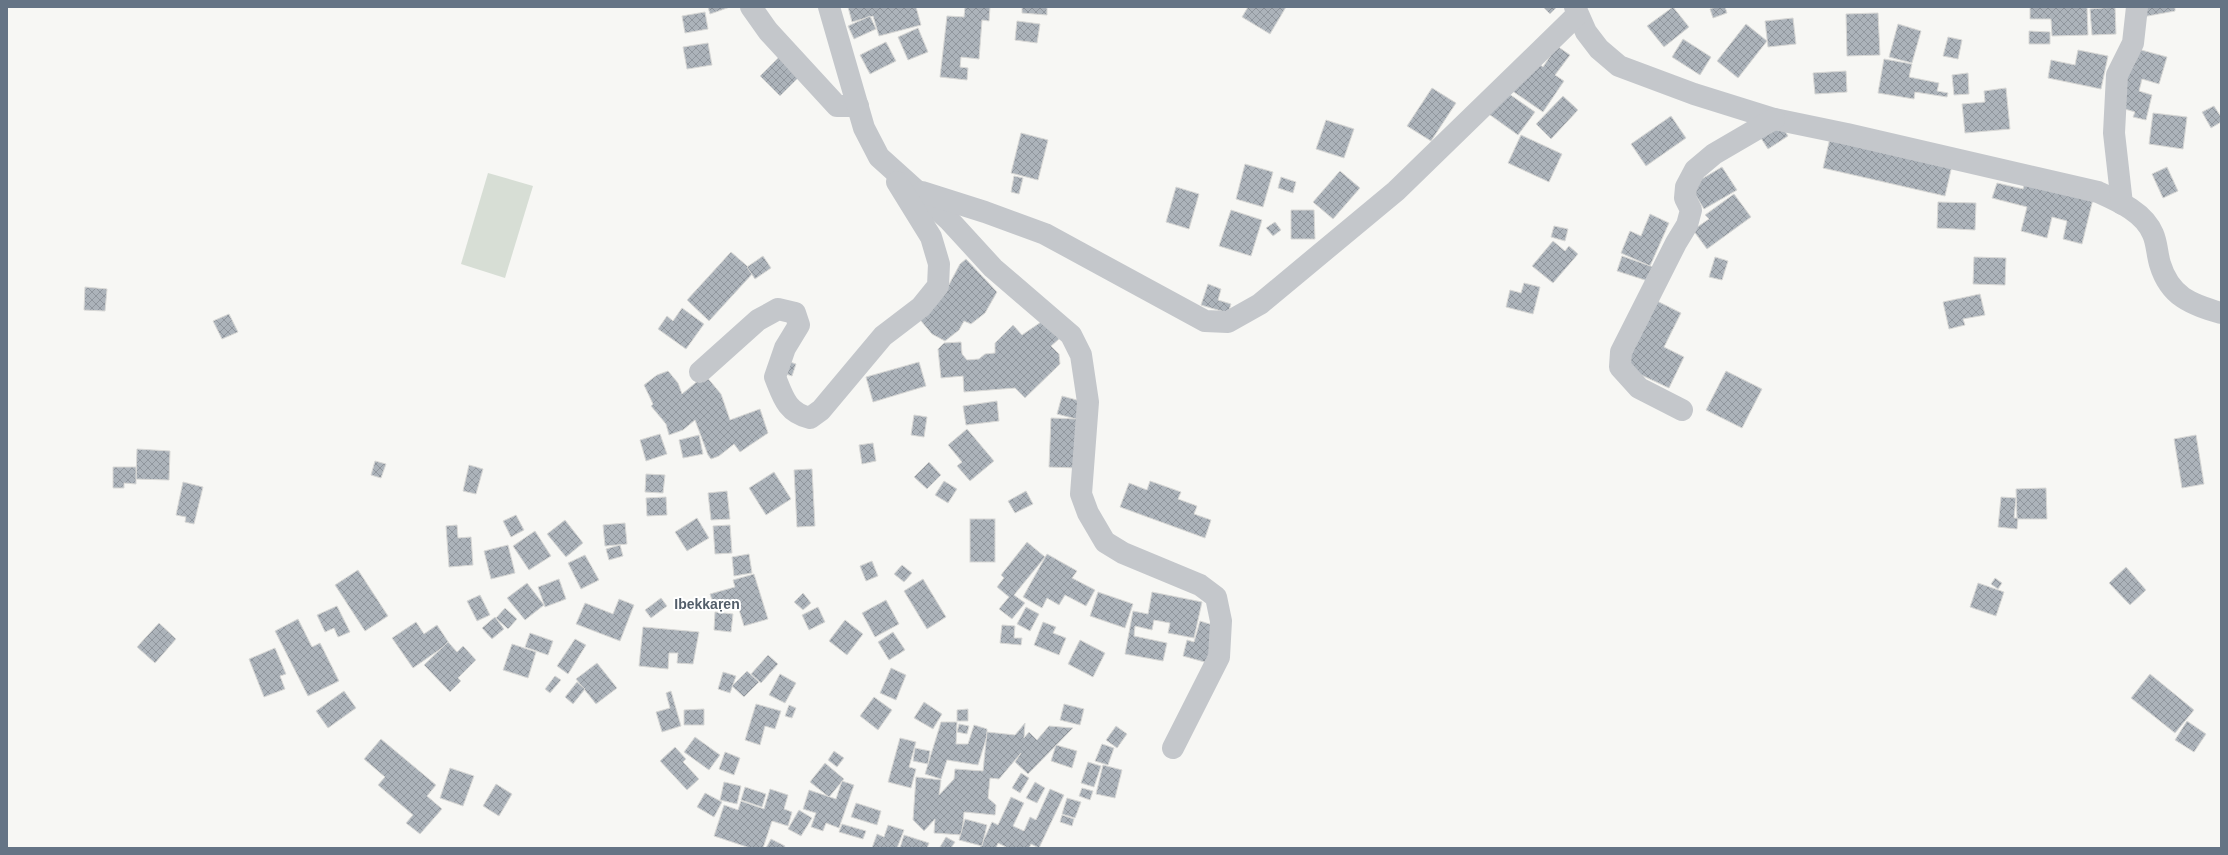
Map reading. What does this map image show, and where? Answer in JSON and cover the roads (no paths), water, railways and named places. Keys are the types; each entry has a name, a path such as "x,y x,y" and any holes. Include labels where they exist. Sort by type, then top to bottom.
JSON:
{"street":[{"path":"751,7 768,31 837,106 858,106"},
{"path":"829,7 864,128 879,157 949,220 993,268 1071,334 1081,355 1088,402 1081,494 1088,513 1105,542 1123,553 1200,585 1216,597 1221,621 1219,657 1173,748"},
{"path":"2122,204 2114,133 2117,75 2133,43 2137,7"},
{"path":"917,191 985,212 1045,234 1206,321 1228,322 1260,304 1396,192 1576,11 1586,32 1599,49 1619,66 1694,94 1774,119 2064,183 2098,192 2122,204 2142,218 2153,233 2160,264 2169,285 2183,298 2221,313"},
{"path":"1682,410 1639,388 1620,367 1621,352 1676,243 1687,225 1691,210 1685,198 1686,187 1695,170 1714,154 1774,119"},
{"path":"700,372 758,320 778,309 795,313 799,325 784,348 775,377 786,402 798,415 810,418 821,410 883,336 920,307 938,286 939,264 931,237 906,199 888,165"}],"district":[{"name":"Ibekkaṛen","path":"707,604"}]}
